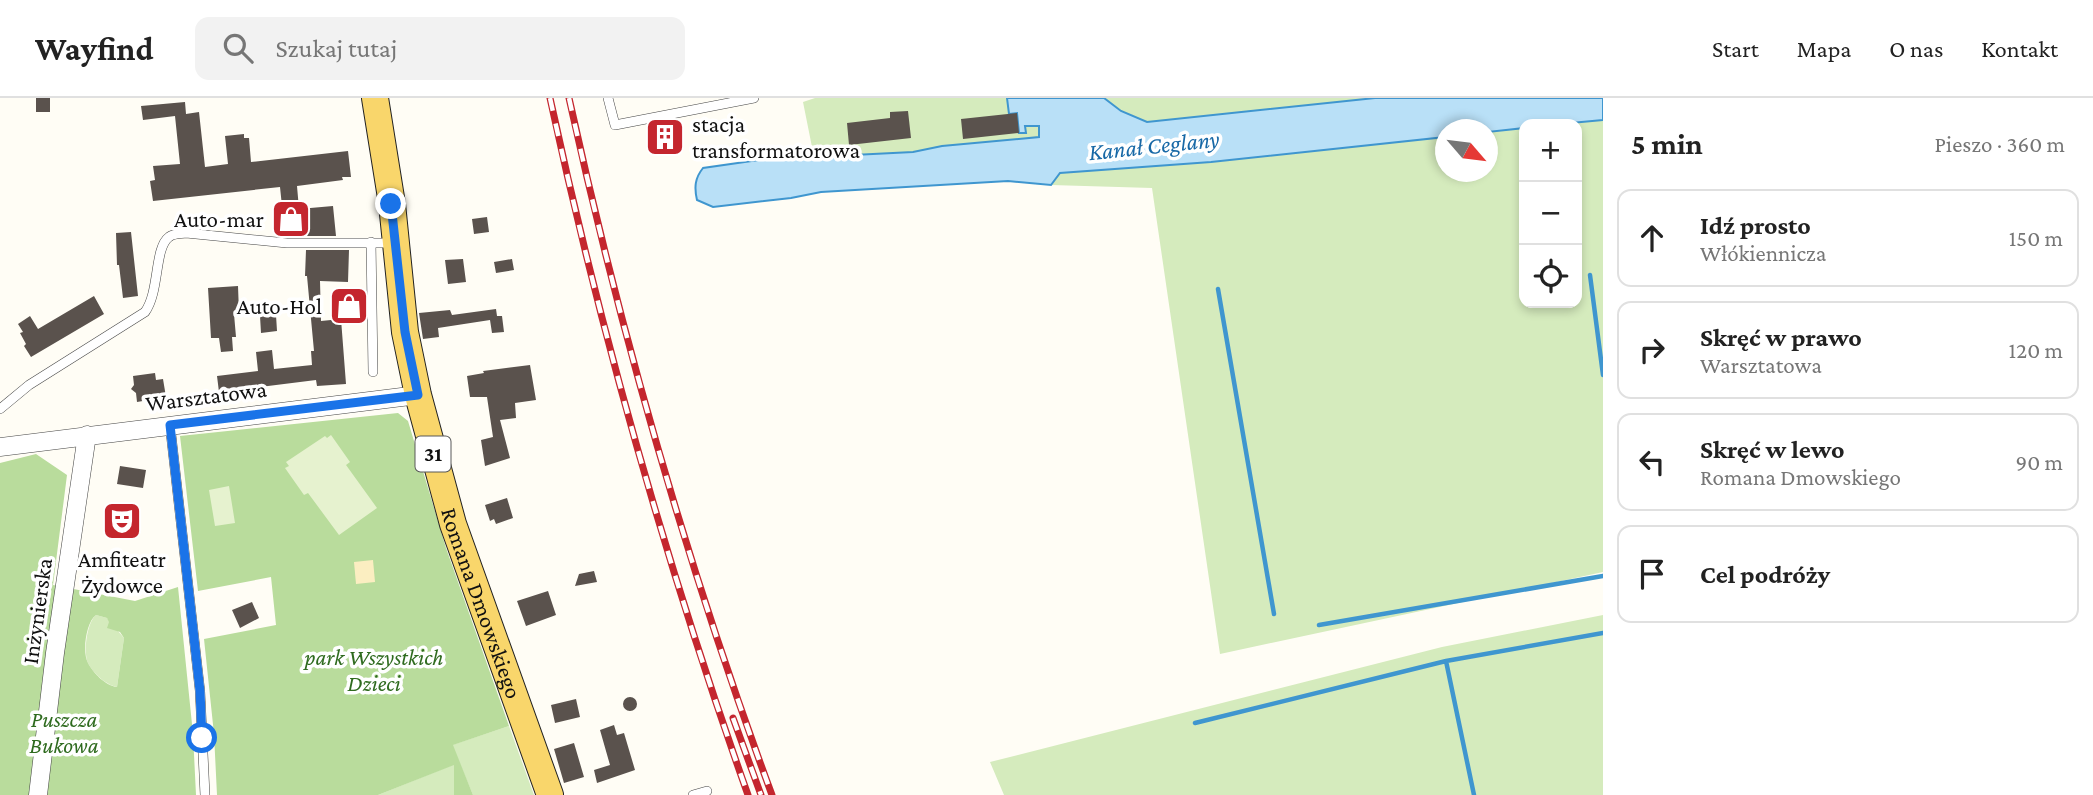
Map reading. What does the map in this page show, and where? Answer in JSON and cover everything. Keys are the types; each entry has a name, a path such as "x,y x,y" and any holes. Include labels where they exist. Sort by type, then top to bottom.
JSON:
{"main road":[{"name":"Romana Dmowskiego","path":"375,98 387,170 383,243 418,395 453,524 550,795"}],"street":[{"name":"Warsztatowa","path":"0,447 418,395"},
{"name":"Inżynierska","path":"38,795 55,653 87,435"}],"lane":[{"path":"608,98 615,125 754,98"},
{"path":"0,409 29,385 145,312 153,302 163,243 175,234 287,243 383,243 373,372"},
{"path":"170,425 200,691 205,795"},
{"path":"694,795 707,791"}],"green space":[{"path":"815,98 1007,98 1009,114 1017,113 1025,126 1039,125 1039,137 942,146 913,152 853,155 813,152 803,102"},
{"path":"1104,98 1375,98 1147,122 1121,111"},
{"path":"1603,120 1603,572 1220,654 1152,188 1051,185 1060,173 1211,162 1435,138 1435,182 1498,182 1498,131 1519,129 1519,308 1582,308 1582,122"},
{"name":"park Wszystkich Dzieci","path":"398,413 408,421 446,548 509,726 453,745 473,795 454,795 454,765 378,795 217,795 204,639 276,625 271,577 198,591 180,436"},
{"path":"331,435 350,462 346,465 377,508 339,535 308,493 304,495 285,468 289,466 286,462 325,436 327,438"},
{"name":"Puszcza Bukowa","path":"36,454 67,475 53,585 135,601 178,587 193,734 196,795 0,795 0,463","holes":["96,615 107,618 107,628 120,632 124,638 117,687 100,678 90,667 85,652 86,638 93,619"]},
{"path":"229,486 235,523 215,526 209,490"},
{"path":"96,615 107,618 124,638 117,687 96,674 87,658 88,631"},
{"path":"1603,615 1603,795 1004,795 990,762 1442,647"},
{"path":"509,726 534,795 473,795 452,745"},
{"path":"455,764 454,795 378,795"}],"sand":[{"path":"373,560 375,582 356,584 354,562"}],"water":[{"name":"Kanał Ceglany","path":"1007,98 1104,98 1121,111 1147,122 1375,98 1603,98 1603,120 1582,122 1582,119 1519,119 1519,129 1498,131 1498,119 1435,119 1435,138 1211,162 1060,173 1051,185 1008,181 821,192 713,207 697,200 696,183 703,168 822,151 853,155 913,152 942,146 1039,137 1039,126 1025,126 1026,133 1019,133 1017,113 1009,114"}],"building":[{"path":"36,98 50,98 50,112 36,112"},
{"path":"185,102 186,114 199,112 205,167 228,164 225,136 244,134 244,138 249,138 251,162 348,151 351,177 297,186 299,209 333,206 336,236 306,236 307,232 285,235 280,187 153,201 150,181 155,180 153,166 180,164 175,116 143,120 141,106"},
{"path":"908,111 911,138 849,145 847,123 890,118 890,112"},
{"path":"1017,113 1019,133 963,139 961,119"},
{"path":"487,217 489,232 474,234 472,219"},
{"path":"131,232 138,296 123,298 117,265 116,233"},
{"path":"306,250 349,250 348,282 320,281 321,321 341,319 346,384 317,386 316,380 219,392 217,376 258,371 256,352 272,350 274,369 312,365 311,351 314,351 305,276"},
{"path":"463,259 466,282 448,284 445,260"},
{"path":"512,259 514,270 496,273 494,262"},
{"path":"238,286 239,313 234,314 236,337 232,337 233,351 221,352 219,338 211,338 208,288"},
{"path":"94,296 104,314 31,357 24,346 26,344 20,333 23,332 18,324 30,316 38,329"},
{"path":"496,309 497,316 502,316 504,332 492,333 490,320 438,328 439,337 423,339 419,313 450,310 452,315"},
{"path":"276,315 277,331 261,333 260,316"},
{"path":"530,365 536,400 515,403 516,418 500,420 510,458 485,466 481,440 493,437 487,397 470,397 467,376 484,373 483,371"},
{"path":"155,373 156,380 163,379 166,397 137,402 136,393 131,389 134,385 133,376"},
{"path":"120,466 146,470 143,488 117,484"},
{"path":"507,498 513,518 496,524 494,519 490,521 485,505"},
{"path":"594,571 597,582 575,586 579,574"},
{"path":"548,591 556,615 526,626 517,601"},
{"path":"252,602 259,618 240,628 232,610"},
{"path":"627,697 633,697 637,704 633,711 627,711 623,707 623,701"},
{"path":"576,699 580,717 555,723 551,705"},
{"path":"614,725 617,735 624,733 635,770 597,783 594,770 610,765 600,730"},
{"path":"574,743 584,777 564,783 554,749"}],"waterway":[{"path":"1590,275 1603,375"},
{"path":"1218,289 1274,614"},
{"path":"1319,625 1603,576"},
{"path":"1195,723 1446,661 1603,633"},
{"path":"1446,661 1474,795"}],"railway":[{"path":"550,98 591,274 638,449 690,623 748,795"},
{"path":"569,98 611,275 658,450 712,624 772,795"},
{"path":"733,718 761,795"}],"place":[{"name":"stacja transformatorowa","path":"665,137"},
{"name":"Auto-mar","path":"291,219"},
{"name":"Auto-Hol","path":"349,306"},
{"name":"Amfiteatr Żydowce","path":"122,521"}],"route":[{"path":"202,738 200,691 170,425 418,395 405,332 391,204"}]}
